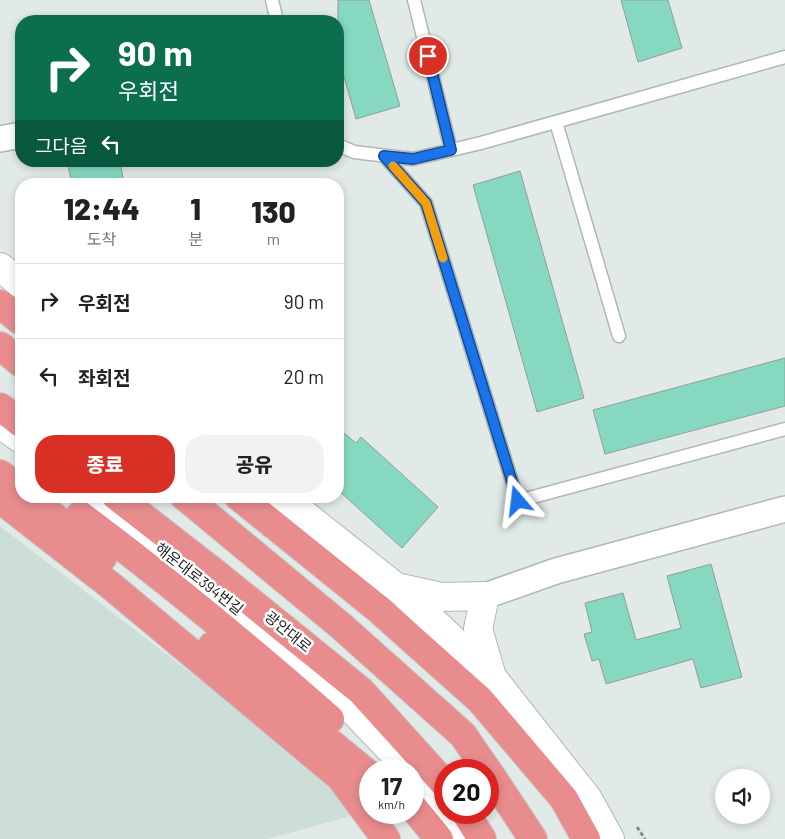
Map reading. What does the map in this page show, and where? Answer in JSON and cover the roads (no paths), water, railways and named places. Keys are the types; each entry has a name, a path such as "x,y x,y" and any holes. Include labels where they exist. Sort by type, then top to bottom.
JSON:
{"highway":[{"path":"0,304 15,316"},
{"path":"0,346 15,358"},
{"path":"0,407 15,418"},
{"path":"0,455 15,466"},
{"path":"0,474 15,485"},
{"path":"0,499 110,585 340,777 386,839"},
{"path":"47,503 359,766"},
{"path":"48,503 131,553 275,672 374,759"},
{"name":"광안대로","path":"125,503 361,691 434,772"},
{"path":"192,503 341,626 464,735 479,759"},
{"path":"247,503 377,608 480,700 564,799 586,839"},
{"path":"499,789 533,839"},
{"path":"424,821 439,839"},
{"path":"405,824 416,839"},
{"path":"473,824 482,839"}],"street":[{"path":"0,140 15,136"},
{"path":"0,267 15,279"},
{"path":"0,424 15,435"},
{"path":"0,436 15,438"},
{"name":"해운대로394번길","path":"103,503 312,668 399,759"},
{"path":"290,503 396,587 492,677 588,798 610,839"},
{"path":"396,587 441,597 485,596 556,571 785,508"},
{"path":"485,596 478,629 492,677"},
{"path":"424,785 459,839"}],"lane":[{"path":"272,0 276,15"},
{"path":"414,0 451,150"},
{"path":"344,147 354,152 413,159 480,143 785,57"},
{"path":"556,122 619,336"},
{"path":"384,156 426,203 518,501 785,429"}]}
